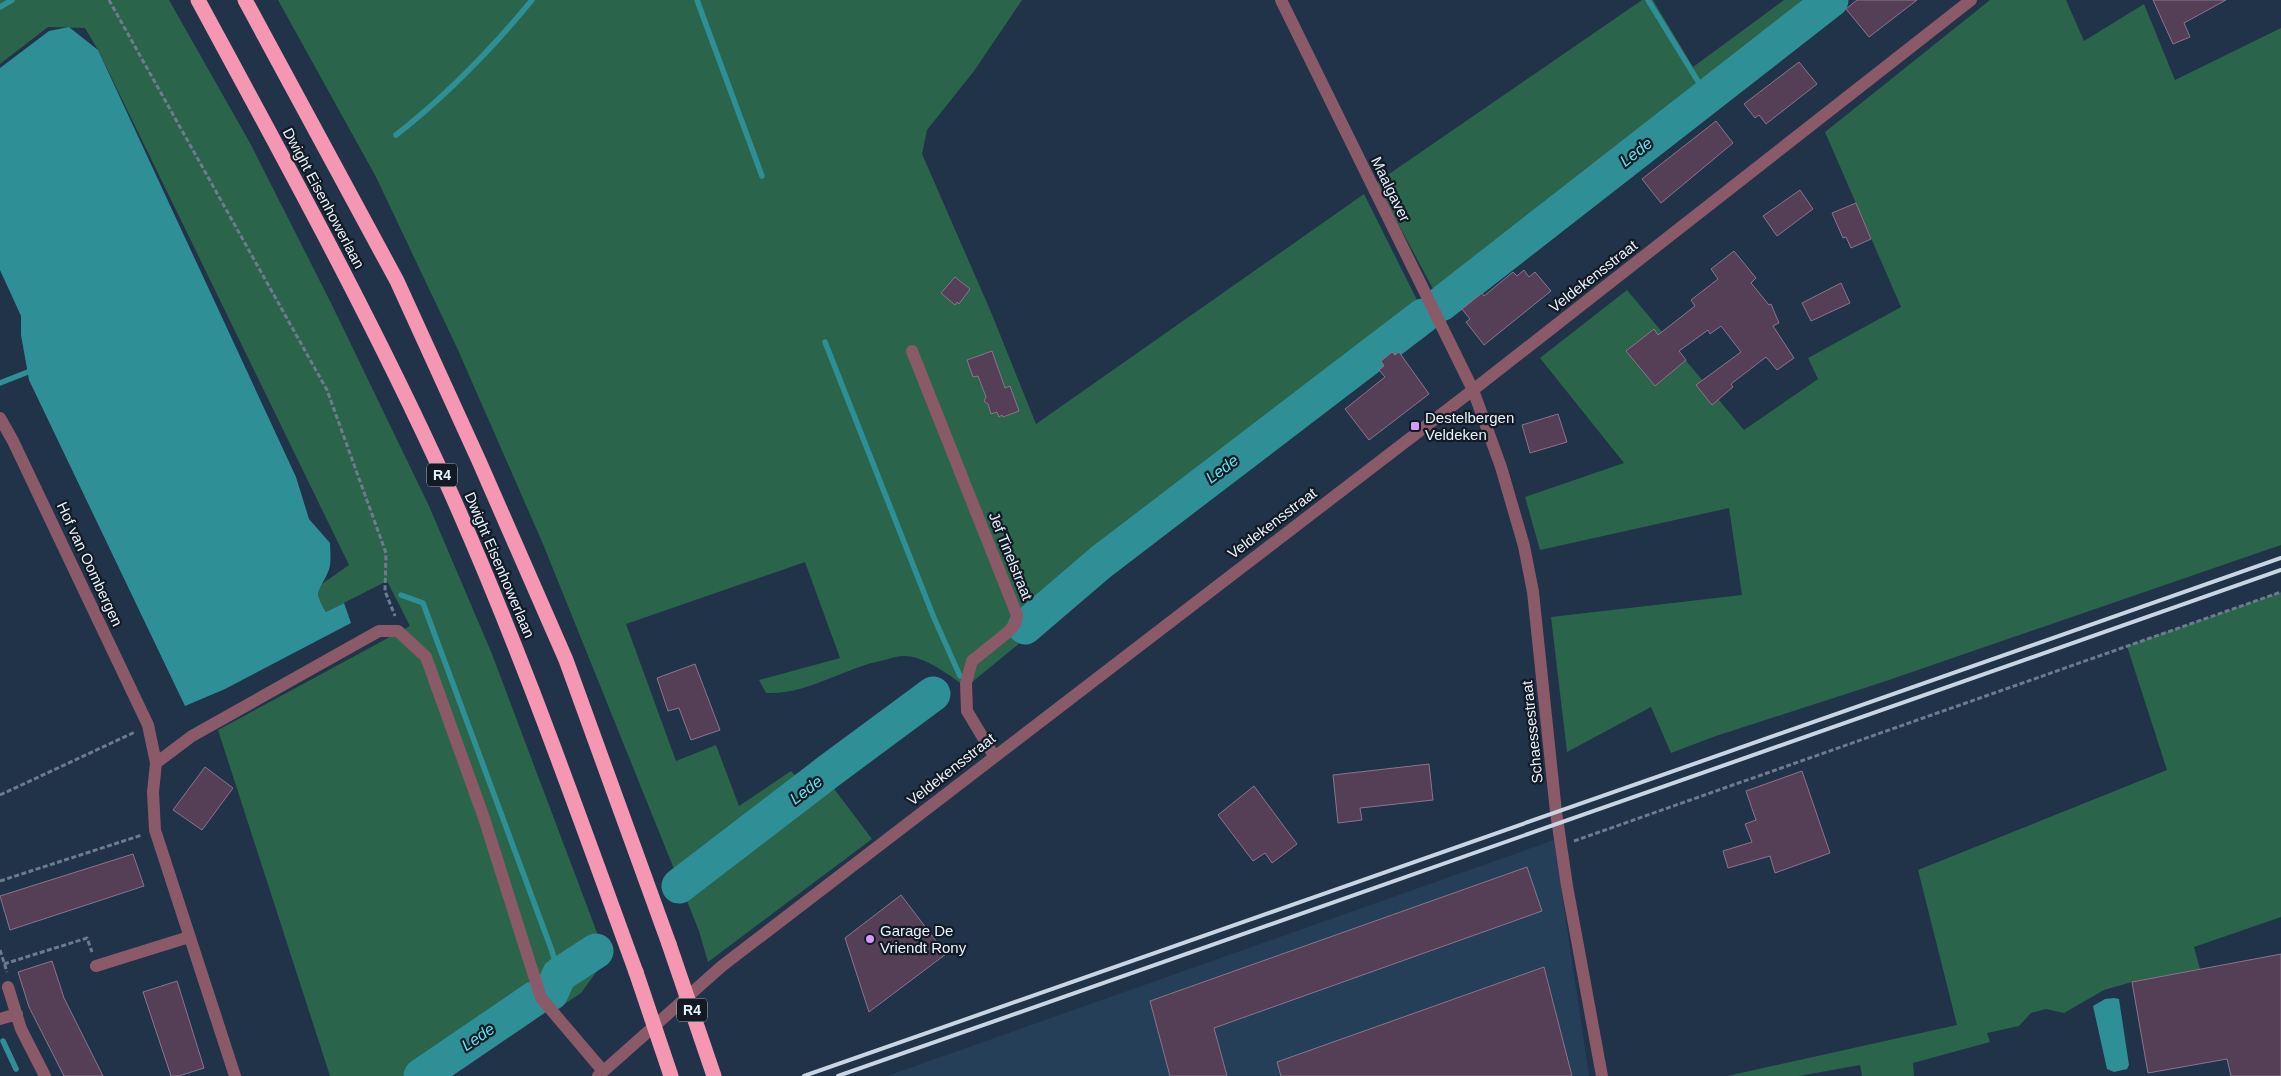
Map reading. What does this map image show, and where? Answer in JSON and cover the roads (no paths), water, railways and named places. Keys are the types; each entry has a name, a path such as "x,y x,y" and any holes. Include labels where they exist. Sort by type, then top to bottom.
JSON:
{"highway":[{"name":"Dwight Eisenhowerlaan","path":"198,0 368,318 446,483 529,679 636,972 671,1076"},
{"name":"Dwight Eisenhowerlaan","path":"245,0 397,281 479,460 566,660 669,944 714,1076"}],"street":[{"name":"Maalgaver","path":"1281,0 1473,390"},
{"name":"Veldekensstraat","path":"600,1074 722,966 1473,390 1971,0"},
{"name":"Jef Tinelstraat","path":"912,351 1017,615 1015,624 1008,632 972,661 966,683 967,711 994,756"},
{"name":"Schaessestraat","path":"1473,390 1501,467 1524,546 1533,592 1561,846 1602,1076"},
{"name":"Hof van Oombergen","path":"0,418 13,441 148,725 156,763 153,792 155,830 235,1076"},
{"path":"156,763 192,736 379,631 398,631 426,657 490,835 542,998 600,1074"},
{"path":"96,966 189,937"},
{"path":"8,987 21,1029 45,1076"},
{"path":"0,1019 17,1014"}],"waterway":[{"path":"0,7 12,0"},
{"path":"396,135 468,71 501,37 532,0"},
{"path":"697,0 762,176"},
{"path":"1648,0 1707,96"},
{"name":"Lede","path":"1441,304 1831,0"},
{"name":"Lede","path":"1025,627 1101,562 1423,316"},
{"path":"825,342 934,618 960,676"},
{"path":"0,383 33,370"},
{"path":"401,595 423,603 552,951 559,975"},
{"name":"Lede","path":"679,886 933,694"},
{"name":"Lede","path":"551,993 559,975 596,951"},
{"name":"Lede","path":"421,1076 534,999"},
{"path":"3,1041 16,1069"}],"railway":[{"path":"804,1076 2281,558"},
{"path":"838,1076 2281,570"}],"place":[{"name":"Destelbergen Veldeken","path":"1415,426"},
{"name":"Garage De Vriendt Rony","path":"870,939"}]}
